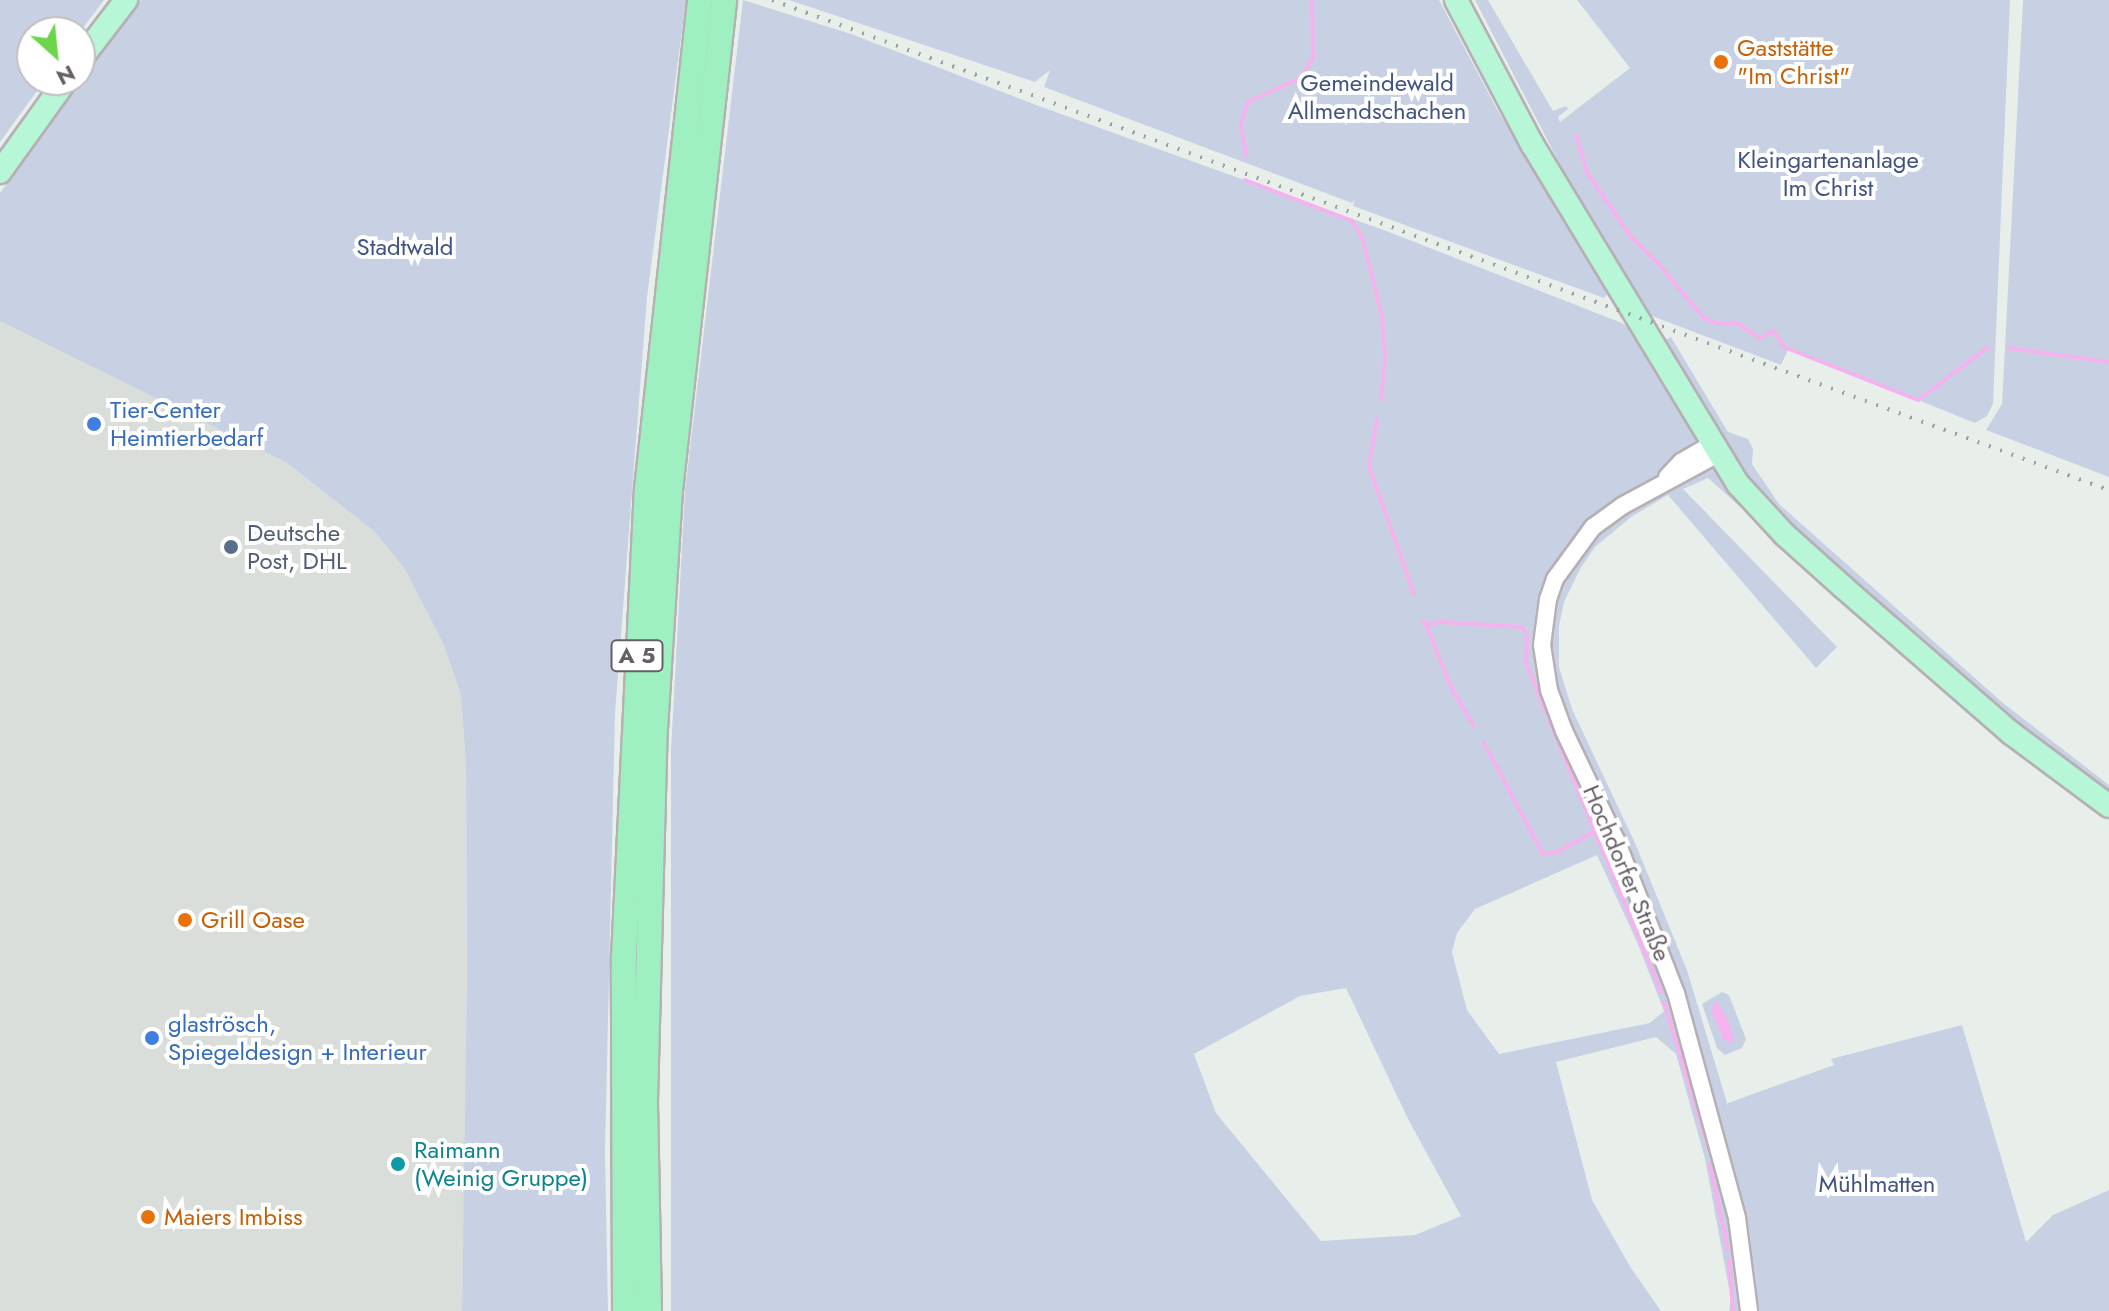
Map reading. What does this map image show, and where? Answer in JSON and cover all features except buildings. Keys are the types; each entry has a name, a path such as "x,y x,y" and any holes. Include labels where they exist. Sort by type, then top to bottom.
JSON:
{"highway":[{"name":"A 5","path":"625,1311 624,957 645,519 711,3"},
{"name":"A 5","path":"649,1311 645,1101 655,729 671,476 711,3"}],"main road":[{"path":"96,39 126,0"},
{"path":"1456,0 1509,104 1715,449 1758,508 2011,733 2109,806"},
{"path":"0,172 55,96"}],"street":[{"path":"1681,462 1699,421"},
{"name":"Hochdorfer Straße","path":"1660,484 1681,462 1715,449"},
{"name":"Hochdorfer Straße","path":"1715,449 1606,516 1575,548 1552,589 1542,645 1549,690 1564,731 1617,842 1660,947 1685,1023 1742,1241 1749,1311"}],"shaded area":[{"path":"0,321 287,463 375,532 404,568 443,643 461,695 466,766 467,1066 462,1311 0,1311"},
{"path":"1718,1003 1729,1023 1734,1040 1731,1043 1723,1039 1712,1012 1713,1004"}],"green space":[{"path":"0,0 104,0 92,16 16,16 16,96 33,96 0,142"},
{"name":"Stadtwald","path":"141,0 686,0 647,297 615,713 605,1153 608,1311 462,1311 467,981 466,766 461,695 443,643 404,568 375,532 287,463 0,321 0,193 71,96 96,96 96,62"},
{"name":"Mühlmatten","path":"743,0 851,34 1039,106 1389,232 1622,323 1635,332 1646,350 1671,337 1728,432 1748,439 1753,449 1752,464 1779,504 2003,703 2109,785 2109,817 1950,695 1708,478 1683,489 1837,647 1816,668 1668,495 1631,517 1595,547 1564,602 1559,626 1559,667 1572,709 1635,843 1687,970 1728,1106 1728,1103 1834,1065 1831,1059 1962,1025 2026,1242 2053,1215 2109,1190 2109,1311 1729,1311 1731,1299 1705,1159 1676,1054 1656,1037 1556,1062 1592,1200 1631,1268 1661,1311 671,1311 671,750 685,491","holes":["1597,855 1637,942 1664,1011 1650,1023 1499,1054 1467,1010 1452,952 1457,933 1475,909","1346,988 1408,1119 1461,1216 1415,1235 1321,1241 1216,1113 1194,1054 1300,996"]},
{"name":"Gemeindewald Allmendschachen","path":"789,0 1439,0 1498,111 1610,291 1604,298 1353,206 1355,199 1352,203 1044,87 1050,70 1035,82"},
{"name":"Kleingartenanlage Im Christ","path":"1475,0 1488,0 1553,111 1566,106 1568,109 1558,117 1560,122 1630,68 1577,0 2010,0 1993,404 1987,416 1975,423 1789,348 1781,365 1644,313 1583,209"},
{"path":"2023,0 2109,0 2109,477 1986,430 2002,404"},
{"path":"1722,992 1729,995 1746,1039 1742,1048 1725,1055 1717,1048 1702,1004"}],"waterway":[{"path":"1246,156 1241,123 1248,102 1302,77 1313,57 1312,0"},
{"path":"1576,135 1586,171 1631,237 1658,263 1704,318 1720,324 1737,323 1760,338 1774,331 1784,347 1918,400 1988,347"},
{"path":"1245,180 1352,221 1362,237 1382,316 1385,357 1381,400"},
{"path":"2009,348 2109,362"},
{"path":"1377,419 1369,466 1414,594"},
{"path":"1423,621 1426,625 1440,622 1522,627 1527,635 1526,662 1546,713"},
{"path":"1426,625 1452,689 1474,726"},
{"path":"1549,720 1661,992"},
{"path":"1484,743 1543,854 1557,852 1595,831"},
{"path":"1664,1002 1709,1149"},
{"path":"1710,1164 1728,1250"},
{"path":"1729,1259 1733,1311"}],"railway":[{"path":"772,0 2109,490"}],"place":[{"name":"Gaststätte \"Im Christ\"","path":"1721,62"},
{"name":"Tier-Center Heimtierbedarf","path":"94,424"},
{"name":"Deutsche Post, DHL","path":"231,547"},
{"name":"Grill Oase","path":"185,920"},
{"name":"glaströsch, Spiegeldesign + Interieur","path":"152,1038"},
{"name":"Raimann (Weinig Gruppe)","path":"398,1164"},
{"name":"Maiers Imbiss","path":"148,1217"}]}
